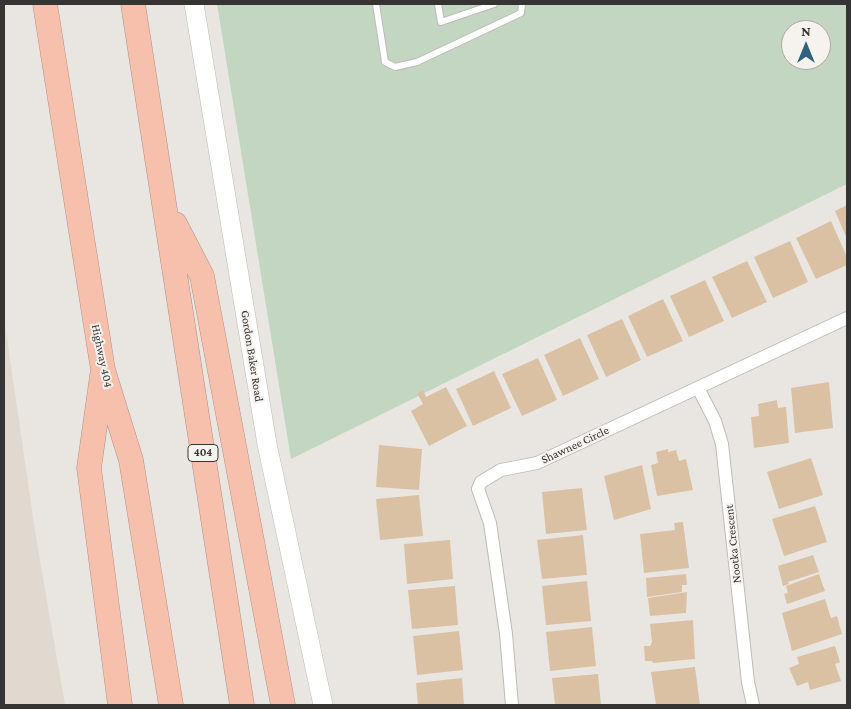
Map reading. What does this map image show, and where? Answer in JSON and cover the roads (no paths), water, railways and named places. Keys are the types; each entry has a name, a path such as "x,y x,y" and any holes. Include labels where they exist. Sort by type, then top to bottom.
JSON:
{"highway":[{"name":"Highway 404","path":"45,4 103,370 131,460 171,705"},
{"name":"404","path":"133,4 242,705"},
{"path":"166,207 202,276 283,705"},
{"path":"103,370 89,468 120,705"}],"street":[{"name":"Gordon Baker Road","path":"194,4 267,444 323,705"},
{"name":"Shawnee Circle","path":"512,705 506,634 490,522 478,489 481,482 501,470 537,463 847,318"},
{"name":"Nootka Crescent","path":"698,388 715,421 722,444 748,682 753,705"}],"lane":[{"path":"376,4 385,62 395,67 416,62 521,14 522,4"},
{"path":"438,4 441,22 494,4"}]}
